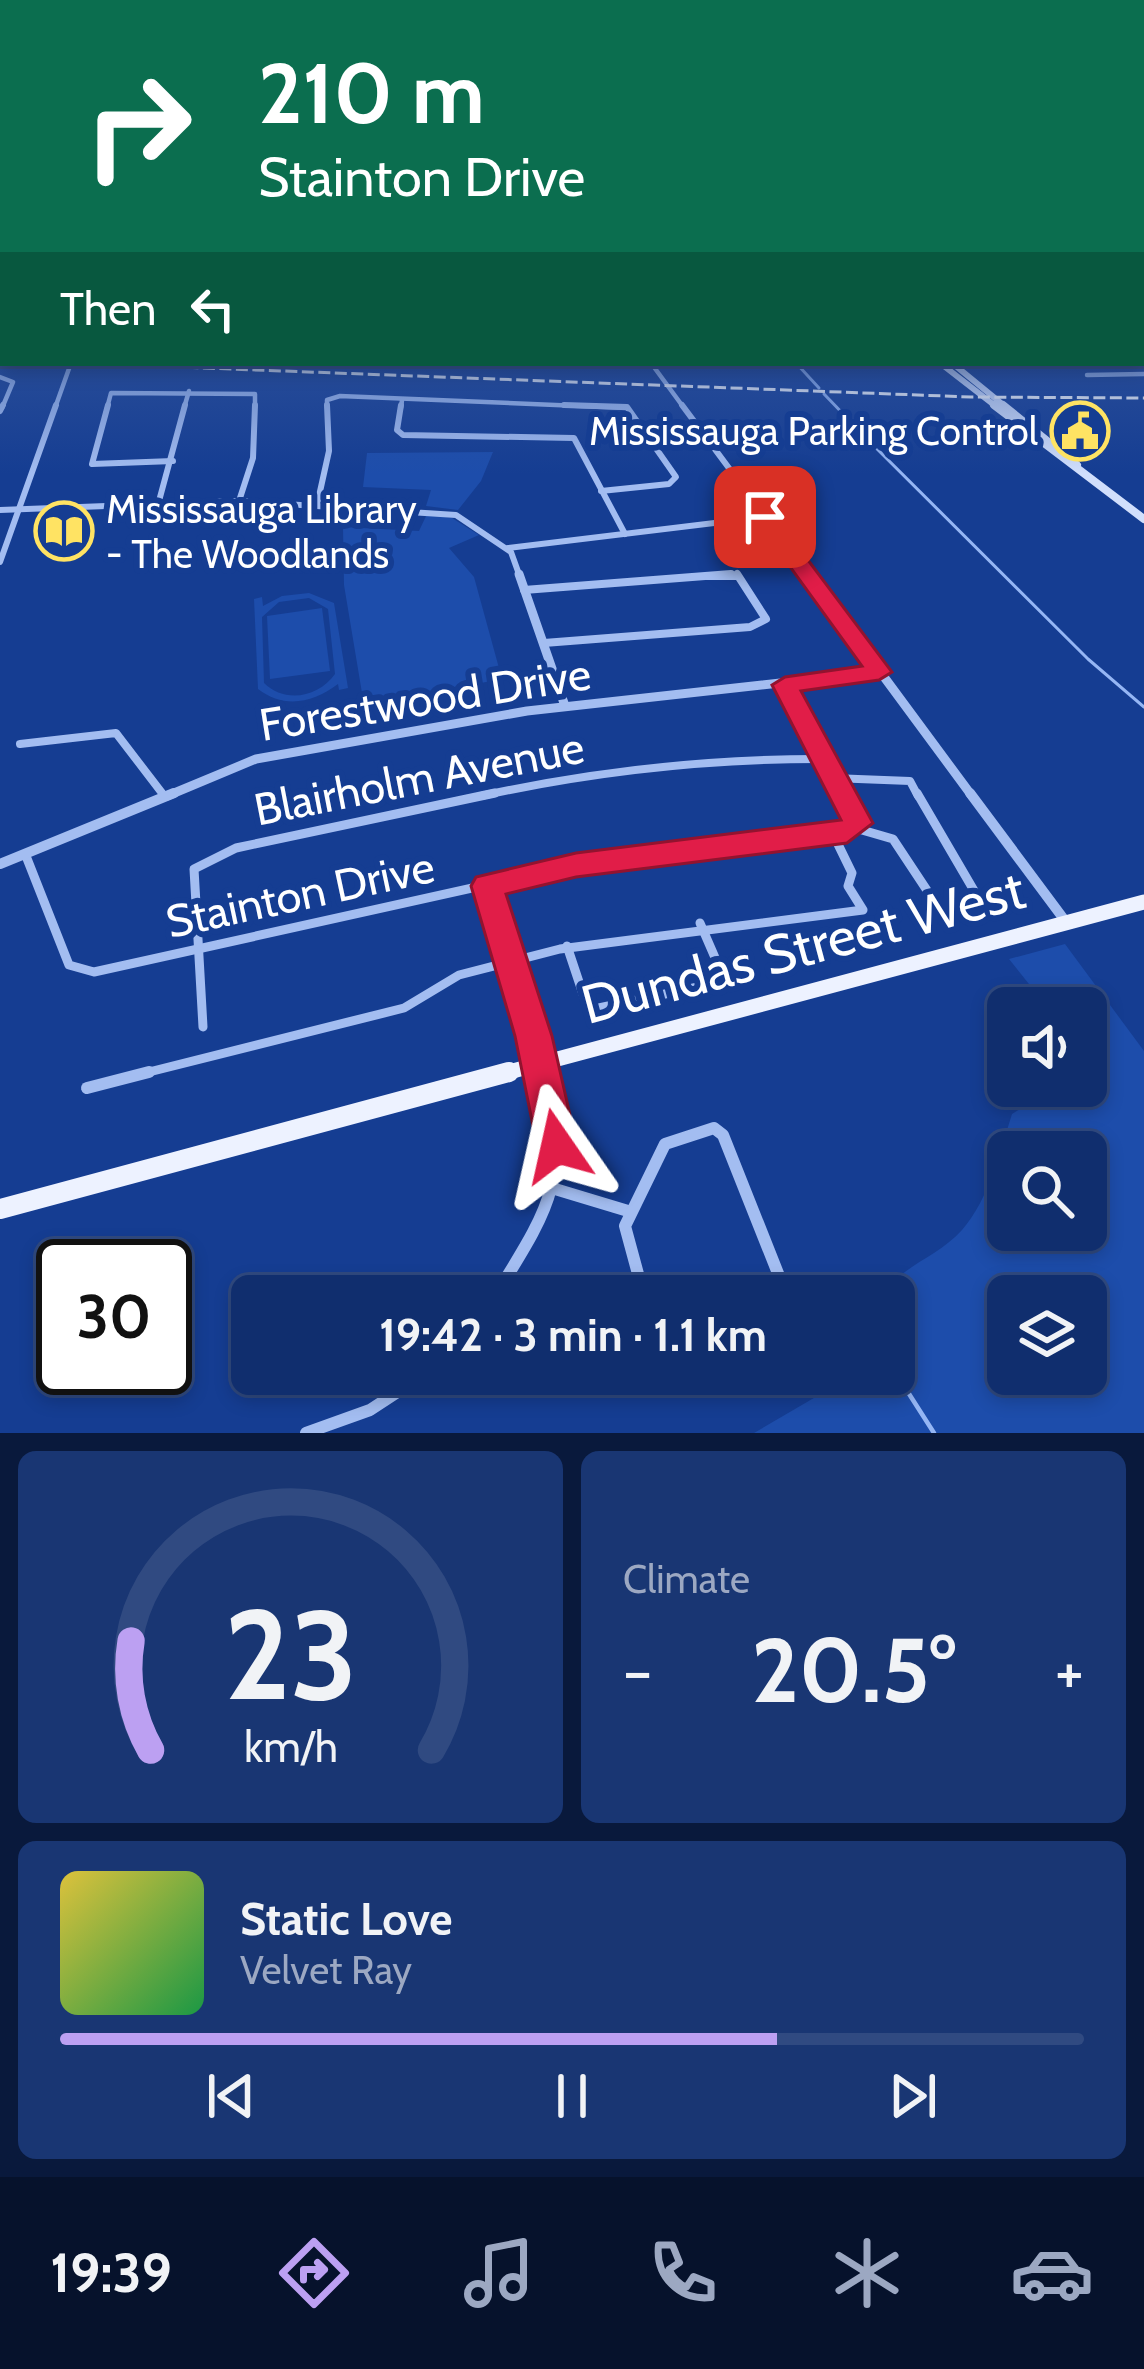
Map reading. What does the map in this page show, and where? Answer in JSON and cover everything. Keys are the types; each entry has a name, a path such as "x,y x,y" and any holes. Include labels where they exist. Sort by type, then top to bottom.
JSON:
{"main road":[{"path":"944,366 1144,519"},
{"path":"955,366 1078,468"},
{"name":"Dundas Street West","path":"0,1209 1144,902"}],"street":[{"path":"0,562 70,366"},
{"path":"653,366 1066,922"},
{"path":"1087,375 1144,374"},
{"path":"0,377 14,382 1,408"},
{"path":"173,461 99,466 92,461 113,391 255,394 253,458 239,501"},
{"path":"159,501 188,391"},
{"path":"317,505 329,451 327,400 631,408 676,477 669,484 602,491"},
{"path":"402,400 397,430 403,435 574,438 625,534"},
{"path":"0,510 239,501 452,513 508,548 565,706"},
{"path":"508,548 765,517"},
{"path":"524,590 737,574 766,619 750,627 544,644"},
{"name":"Forestwood Drive","path":"0,864 162,793 256,759 565,706 879,672"},
{"path":"785,685 820,759 832,778 858,815 856,828 893,839 940,910 952,915 976,910 976,894 910,781 832,778"},
{"path":"20,744 116,733 162,793"},
{"name":"Blairholm Avenue","path":"203,1027 194,869 254,842 548,781 764,759 820,759"},
{"name":"Stainton Drive","path":"26,856 69,965 79,972 197,951 576,865 856,828"},
{"path":"87,1088 404,1008 448,979 511,958 700,923 765,924 863,910 848,886 852,873 833,834"},
{"path":"488,886 540,1064 557,1146 555,1190 507,1275"},
{"path":"567,946 588,1009 594,1009 718,983 723,976 700,923"},
{"path":"638,1275 625,1226 628,1211 664,1144 714,1128 723,1135 779,1275"},
{"path":"555,1190 628,1211"},
{"path":"306,1433 370,1410 393,1395"}],"shaded area":[{"path":"493,452 481,481 458,510 426,506 431,490 363,487 367,453"},
{"path":"427,514 452,518 479,535 449,548 474,577 502,679 364,705 344,585 343,527 419,531"},
{"path":"309,593 334,603 348,688 339,690 338,684 319,696 298,701 278,699 258,689 254,599 262,597 263,606 282,596","holes":["309,598 328,609 335,674 320,688 301,695 272,690 264,683 262,617 279,602"]},
{"path":"322,608 330,671 270,679 267,616"},
{"path":"1065,944 1097,987 1031,987 1009,959"},
{"path":"1107,1001 1144,1051 1144,1433 754,1433 819,1395 915,1395 915,1275 900,1275 962,1230 987,1188 987,1251 1107,1251 1107,1131 1007,1131 1012,1114 1024,1107 1107,1107"}],"waterway":[{"path":"799,366 819,388"},
{"path":"824,394 850,421"},
{"path":"857,429 1088,659 1144,707"},
{"path":"910,1395 934,1433"}],"railway":[{"path":"150,366 971,397 1144,398"}],"place":[{"name":"Mississauga Parking Control","path":"1080,431"},
{"name":"Mississauga Library - The Woodlands","path":"64,531"}],"route":[{"path":"557,1146 534,1036 488,886 576,865 847,832 857,823 858,815 820,759 785,685 879,672 765,517"}]}
